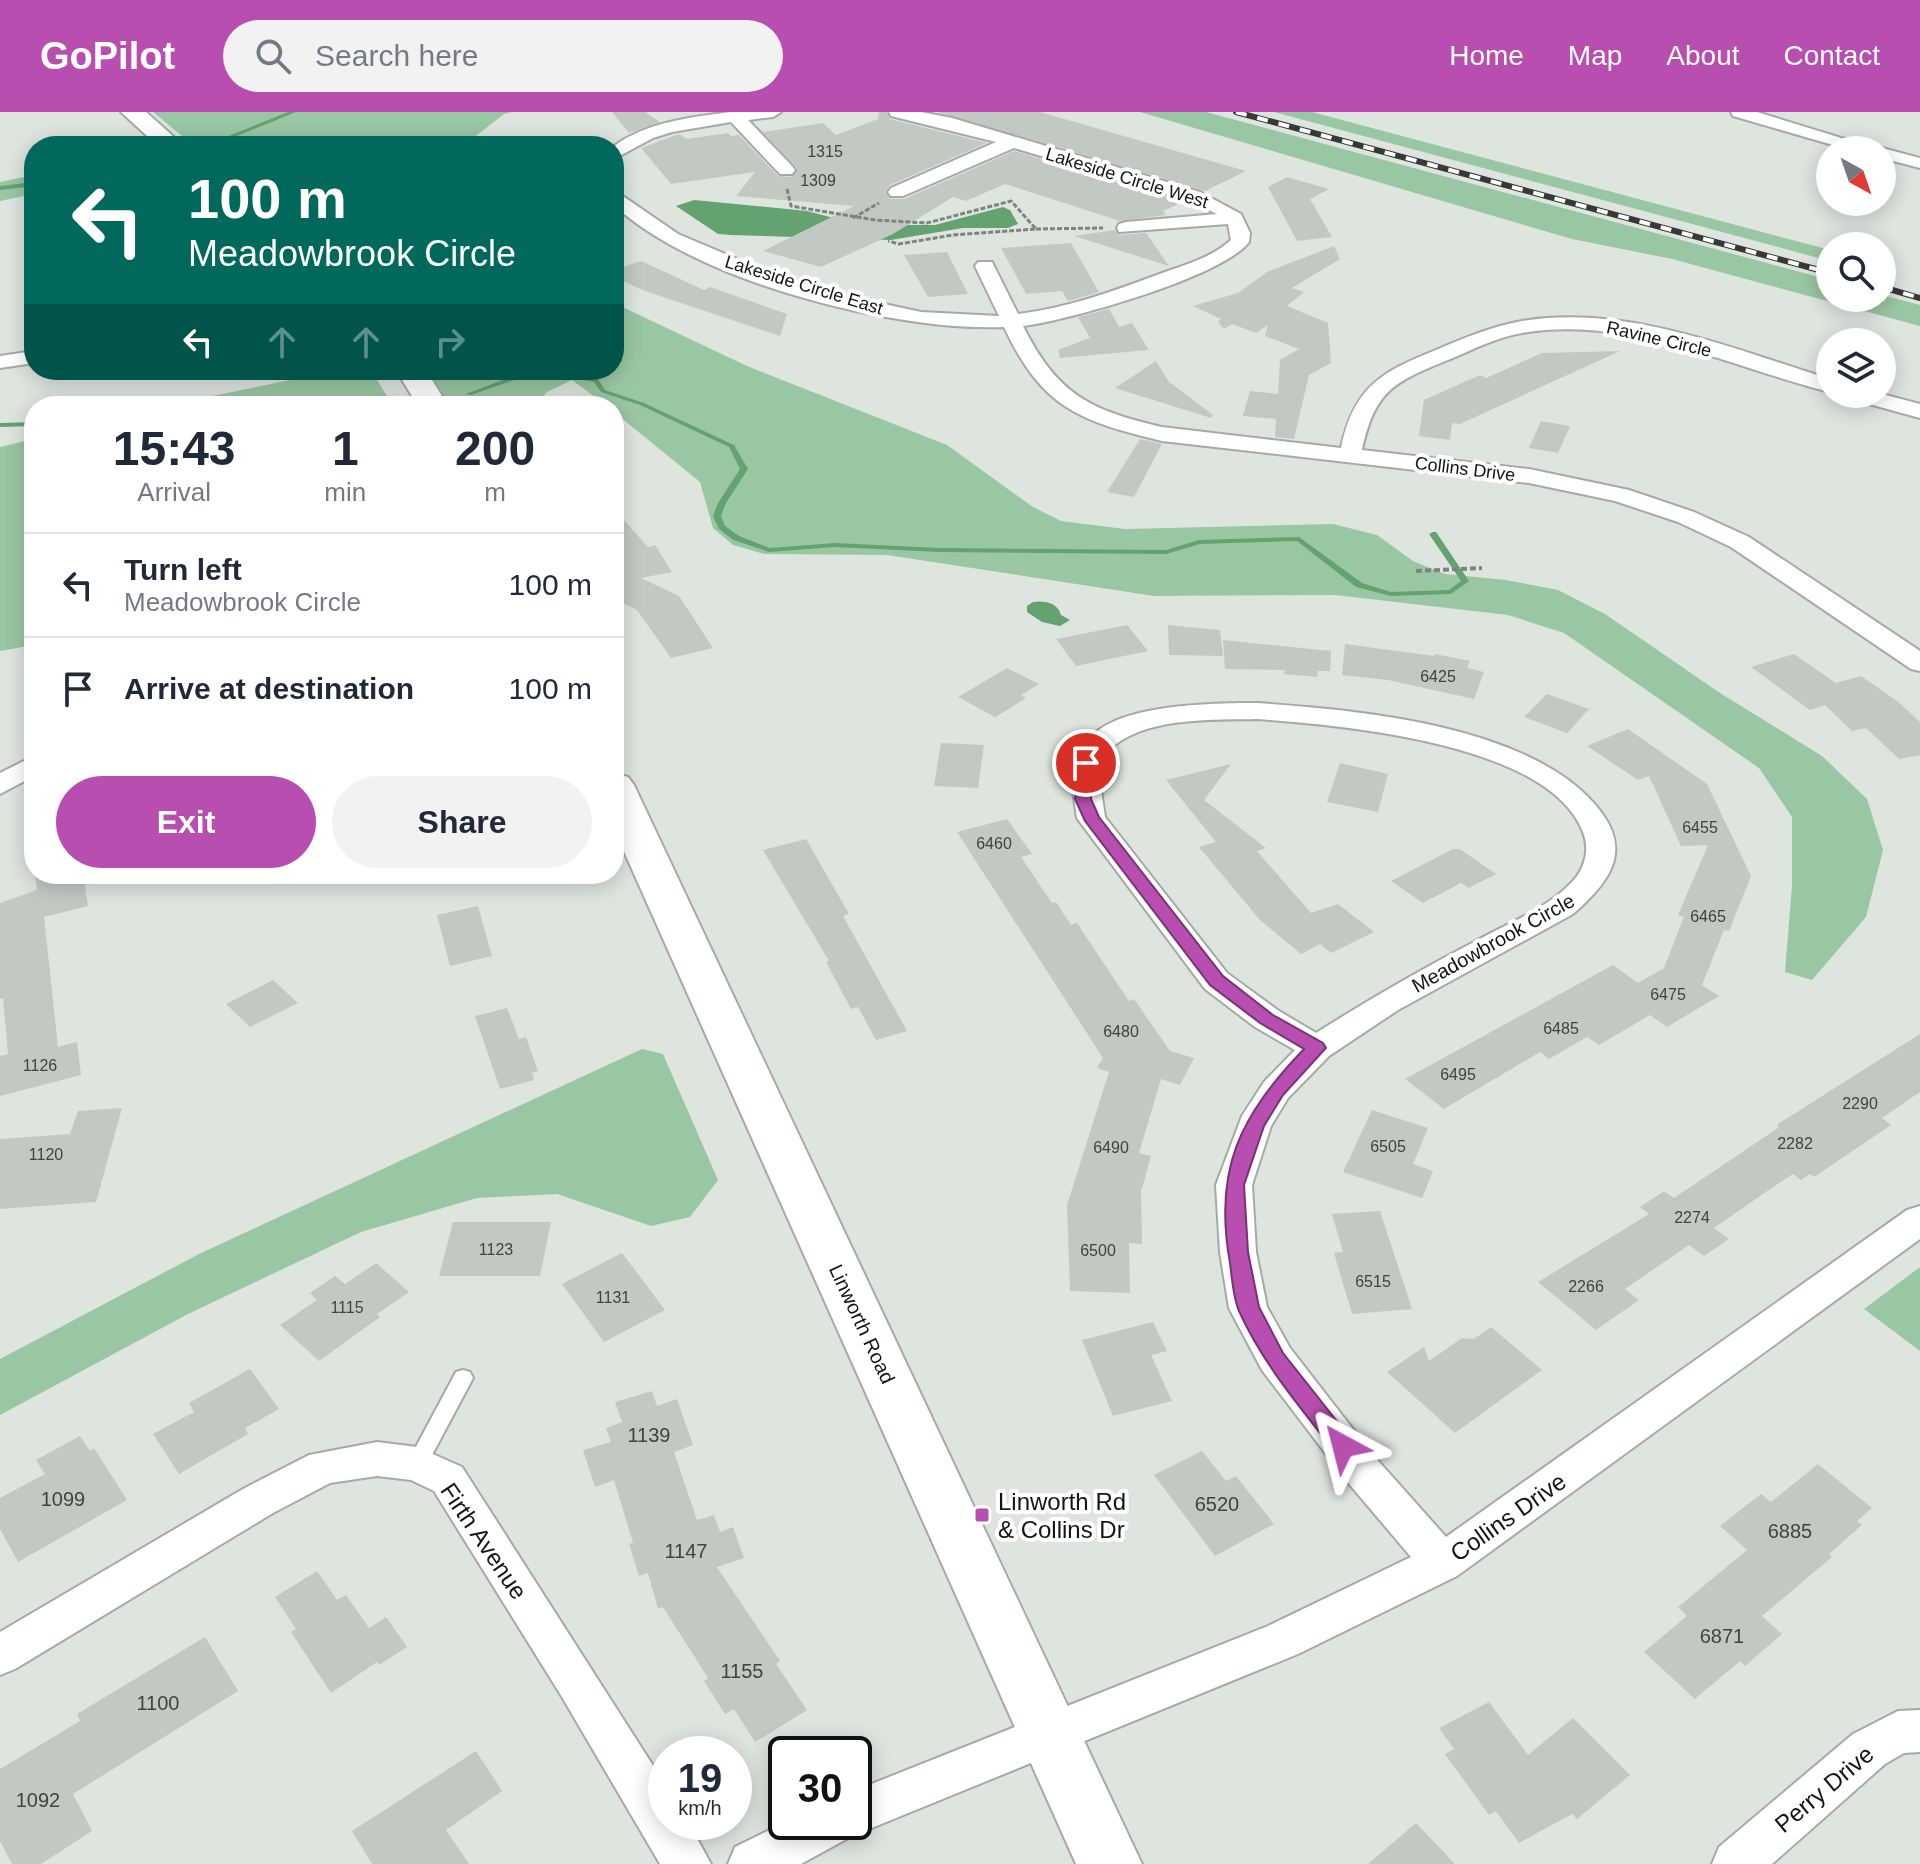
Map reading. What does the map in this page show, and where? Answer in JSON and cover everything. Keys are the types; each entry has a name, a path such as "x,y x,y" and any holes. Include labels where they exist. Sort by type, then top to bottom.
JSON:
{"main road":[{"path":"132,112 160,136"},
{"name":"Linworth Road","path":"624,807 1109,1864"}],"street":[{"path":"624,146 664,130 773,112"},
{"name":"Lakeside Circle West","path":"897,112 946,122 1194,196 1222,208 1234,218 1241,234 1240,242 1209,262 1098,304 1013,320"},
{"path":"1739,112 1821,136"},
{"path":"736,117 786,170"},
{"path":"897,192 1012,142"},
{"path":"1896,157 1920,163"},
{"name":"Lakeside Circle East","path":"624,205 636,218 672,241 787,283 923,318 1013,320"},
{"path":"1126,228 1234,218"},
{"name":"Collins Drive","path":"985,266 1043,376 1063,396 1090,412 1162,434 1565,482 1621,495 1686,517 1740,542 1908,641 1920,663"},
{"name":"Ravine Circle","path":"1350,455 1361,411 1373,392 1435,357 1522,327 1581,324 1629,329 1816,382"},
{"path":"0,362 24,358"},
{"path":"1896,404 1920,411"},
{"name":"Meadowbrook Circle","path":"1317,1048 1267,1019 1216,981 1091,818 1083,799 1083,778 1091,751 1105,739 1126,727 1194,711 1285,712 1415,731 1513,761 1543,775 1588,812 1600,834 1603,854 1597,874 1582,892 1562,907 1387,1002 1317,1048 1276,1090 1254,1125 1234,1185 1238,1252 1248,1308 1276,1359 1359,1467 1442,1563"},
{"path":"0,785 24,770"},
{"name":"Collins Drive","path":"872,1807 1283,1640 1442,1563 1920,1220"},
{"name":"Firth Avenue","path":"0,1655 258,1501 323,1467 377,1459 417,1464 448,1479 578,1683 687,1864"},
{"name":"Perry Drive","path":"1736,1864 1869,1749 1898,1732 1920,1731"},
{"path":"752,1864 799,1840"}],"lane":[{"path":"417,1464 463,1378"}],"path":[{"path":"786,170 792,175 787,191 791,206 842,217 927,223 953,219 1011,201 1036,229"},
{"path":"888,241 899,244 953,235 1036,229 1126,228"},
{"path":"1416,571 1482,568"}],"shaded area":[{"path":"153,112 512,112 504,114 476,136 182,136"},
{"path":"1140,112 1206,112 1816,276 1816,298 1672,259 1572,239"},
{"path":"1274,112 1312,112 1816,246 1816,257"},
{"path":"24,177 24,196 0,201 0,182"},
{"path":"694,200 807,211 849,222 907,225 935,225 1003,207 1010,210 1018,224 1008,228 963,228 891,240 731,235 718,234 676,206"},
{"path":"1896,299 1920,305 1920,326 1868,312 1896,312"},
{"path":"624,308 747,366 947,445 1033,507 1061,521 1125,529 1333,524 1377,535 1413,561 1445,574 1506,580 1558,590 1605,614 1720,693 1822,756 1867,799 1883,850 1866,917 1812,980 1785,972 1792,886 1792,817 1759,768 1564,633 1508,615 1335,595 1154,596 887,555 764,554 733,545 713,528 700,482 624,420 624,396 594,396 572,380 624,380"},
{"path":"290,380 377,380 387,396 213,396"},
{"path":"432,380 572,380 544,396 440,396"},
{"path":"24,441 24,647 0,651 0,447"},
{"path":"1033,602 1050,603 1070,620 1060,626 1042,622 1027,612 1027,606"},
{"path":"642,1049 663,1054 718,1180 690,1217 651,1226 557,1194 477,1198 361,1232 188,1314 0,1415 0,1359 199,1254"},
{"path":"1920,1267 1920,1351 1864,1309"}],"building":[{"path":"612,112 645,112 660,122 629,133"},
{"path":"879,112 886,112 890,119 987,143 890,185 885,192 891,199 904,199 1014,151 1183,202 1163,211 1166,215 1120,221 1005,184 966,201 953,197 893,234 821,267 763,251 854,206 736,196 755,172 671,184 641,148 679,134 687,139 728,133 731,136 739,135 778,176 792,177 797,168 763,132 823,123 836,135 878,119"},
{"path":"937,112 1040,112 1246,171 1205,191"},
{"path":"1287,177 1329,189 1310,199 1332,237 1297,241 1268,187"},
{"path":"1115,230 1119,235 1146,233 1169,266 1074,236"},
{"path":"1071,243 1099,292 1068,301 1062,291 1026,294 1001,248"},
{"path":"1334,246 1340,259 1292,288 1304,292 1287,306 1328,323 1331,363 1309,375 1294,439 1275,437 1276,419 1243,416 1250,391 1278,394 1280,360 1299,349 1265,336 1268,325 1256,333 1232,324 1224,329 1218,322 1221,319 1193,306 1238,293 1267,272"},
{"path":"947,252 968,294 928,297 904,255"},
{"path":"641,261 704,290 710,287 787,314 780,336 645,291 624,282 624,267"},
{"path":"1109,309 1119,327 1132,323 1149,350 1060,358 1058,350 1090,338 1078,317"},
{"path":"1620,351 1460,424 1452,423 1450,440 1419,436 1424,400 1480,375 1486,378 1542,353"},
{"path":"1156,361 1169,382 1213,415 1211,418 1115,388"},
{"path":"1541,421 1570,426 1558,453 1529,448"},
{"path":"1140,439 1162,444 1134,497 1107,492"},
{"path":"624,520 648,547 655,545 672,572 641,578 679,596 713,648 671,658 637,610 624,603"},
{"path":"1127,625 1148,651 1076,666 1056,639"},
{"path":"1168,625 1220,630 1223,656 1169,655"},
{"path":"1223,640 1331,651 1330,671 1318,671 1317,677 1284,674 1285,670 1225,669"},
{"path":"1345,644 1470,661 1467,668 1484,672 1474,699 1388,680 1342,675"},
{"path":"1794,654 1836,683 1861,676 1897,701 1920,722 1920,755 1899,759 1866,728 1852,731 1825,705 1810,710 1751,667"},
{"path":"1007,668 1039,684 1021,695 1026,698 995,717 958,697"},
{"path":"1547,694 1589,709 1567,733 1524,717"},
{"path":"1628,729 1707,784 1751,876 1729,931 1724,930 1702,985 1719,996 1667,1027 1650,1015 1599,1045 1587,1037 1549,1059 1540,1052 1444,1109 1405,1079 1613,965 1638,983 1664,968 1684,917 1678,915 1708,845 1681,846 1649,776 1638,780 1587,746"},
{"path":"941,743 984,745 978,788 934,786"},
{"path":"1340,763 1388,774 1378,812 1327,802"},
{"path":"1231,764 1204,800 1266,848 1257,851 1311,913 1338,904 1374,932 1331,953 1320,944 1301,954 1260,920 1199,847 1216,842 1166,780"},
{"path":"1007,819 1032,854 1021,857 1052,903 1056,902 1071,925 1077,923 1129,1001 1134,999 1170,1051 1194,1058 1180,1085 1161,1079 1139,1153 1151,1156 1141,1192 1142,1244 1129,1243 1130,1293 1070,1291 1067,1205 1109,1072 1097,1068 1103,1058 957,832"},
{"path":"806,839 849,914 843,916 907,1031 876,1040 858,1007 851,1009 826,962 829,961 763,850"},
{"path":"1453,849 1460,849 1496,874 1469,888 1461,883 1423,903 1391,881"},
{"path":"36,884 85,884 88,906 44,917 58,1047 77,1042 81,1075 0,1096 0,1056 8,1054 3,998 0,999 0,903 37,890"},
{"path":"478,906 492,956 450,966 437,915"},
{"path":"273,980 298,1003 250,1027 226,1004"},
{"path":"507,1008 519,1039 526,1037 538,1071 532,1073 534,1080 500,1089 475,1016"},
{"path":"1920,1034 1920,1092 1882,1118 1891,1125 1814,1177 1810,1174 1801,1180 1793,1174 1714,1228 1729,1239 1704,1256 1689,1245 1625,1289 1639,1300 1596,1330 1538,1282 1649,1214 1640,1207 1664,1191 1674,1198 1778,1128 1778,1124"},
{"path":"122,1108 96,1202 0,1209 0,1139 70,1134 78,1111"},
{"path":"1372,1110 1428,1128 1413,1164 1433,1171 1422,1198 1343,1172"},
{"path":"1380,1211 1412,1309 1352,1314 1334,1253 1343,1252 1332,1214"},
{"path":"453,1222 551,1222 540,1276 439,1276"},
{"path":"622,1253 665,1310 604,1342 562,1284"},
{"path":"376,1263 409,1292 319,1361 280,1325 317,1300 310,1293 335,1276 345,1284"},
{"path":"1153,1322 1167,1351 1151,1355 1172,1401 1113,1416 1082,1340"},
{"path":"1491,1327 1542,1370 1455,1433 1387,1372 1424,1347 1429,1361 1462,1338 1474,1339"},
{"path":"250,1369 279,1409 245,1428 248,1434 179,1474 153,1434 194,1412 189,1403"},
{"path":"652,1391 657,1406 677,1399 693,1445 674,1452 697,1520 714,1515 720,1532 733,1527 744,1558 717,1567 780,1661 776,1664 807,1710 755,1742 734,1709 725,1714 704,1681 708,1678 663,1607 658,1609 648,1573 639,1576 629,1544 633,1543 614,1480 595,1487 583,1450 611,1442 606,1428 622,1422 615,1402"},
{"path":"80,1436 90,1451 94,1448 127,1500 18,1562 0,1529 0,1498 45,1474 36,1460"},
{"path":"1202,1451 1226,1481 1236,1476 1274,1524 1215,1556 1154,1475"},
{"path":"1818,1464 1872,1508 1857,1521 1862,1525 1829,1554 1832,1557 1762,1616 1782,1634 1745,1666 1740,1661 1695,1699 1644,1652 1687,1616 1678,1607 1747,1550 1720,1526 1761,1494 1771,1502"},
{"path":"317,1571 337,1600 346,1595 369,1628 386,1617 407,1647 379,1665 377,1662 331,1693 291,1632 296,1629 275,1597"},
{"path":"205,1637 238,1691 73,1794 92,1831 41,1864 12,1864 0,1841 0,1769 80,1721 77,1714"},
{"path":"1489,1702 1528,1755 1573,1718 1630,1775 1577,1819 1572,1814 1519,1843 1496,1811 1489,1815 1445,1754 1454,1749 1439,1728"},
{"path":"476,1751 502,1791 446,1830 469,1864 372,1864 352,1831"},
{"path":"1416,1823 1455,1864 1368,1864"}],"waterway":[{"path":"232,136 293,112"},
{"path":"0,188 24,185"},
{"path":"469,394 507,380"},
{"path":"596,380 603,391 618,396"},
{"path":"624,398 732,446 744,469 717,516 722,527 736,538 769,550 835,545 939,550 1166,552 1199,542 1299,539 1359,585 1391,594 1451,592 1465,581 1433,534"},
{"path":"0,425 24,424"}],"railway":[{"path":"1236,112 1816,269"},
{"path":"1896,291 1920,298"}],"place":[{"name":"Linworth Rd & Collins Dr","path":"982,1515"}],"route":[{"path":"1086,763 1083,799 1091,818 1216,981 1267,1019 1317,1048 1276,1090 1254,1125 1234,1185 1238,1252 1248,1308 1276,1359 1343,1446"}]}
